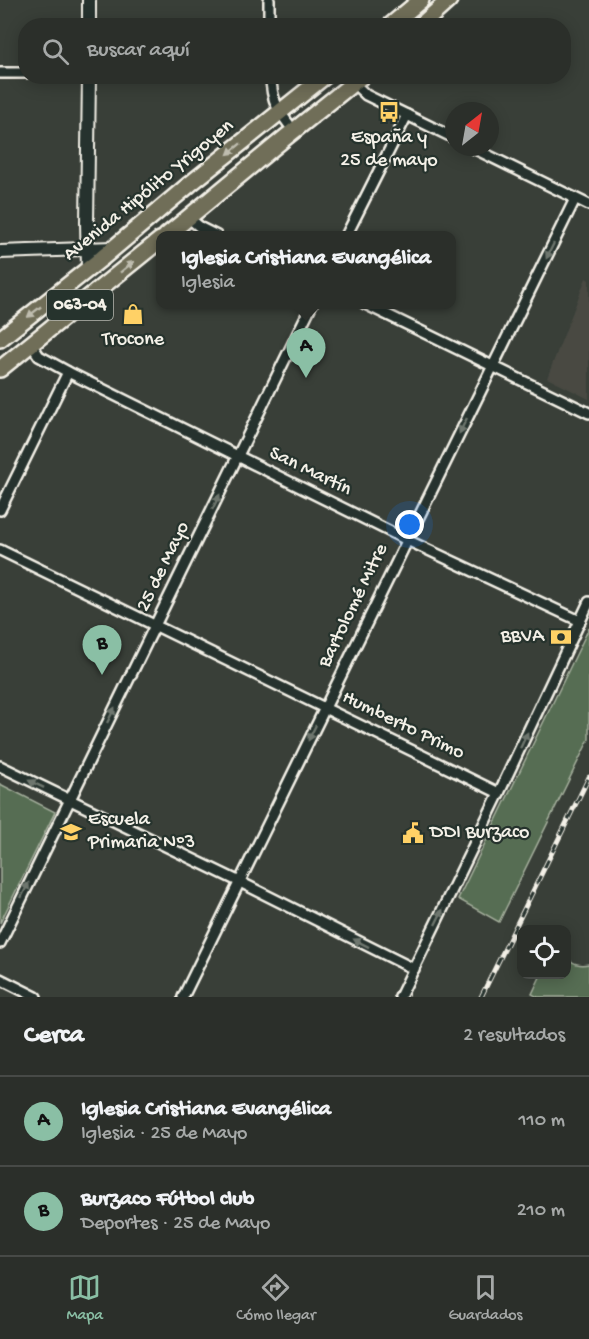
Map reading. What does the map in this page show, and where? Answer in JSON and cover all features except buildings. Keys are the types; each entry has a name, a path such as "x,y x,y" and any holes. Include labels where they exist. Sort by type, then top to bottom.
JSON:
{"main road":[{"path":"400,18 421,0"},
{"path":"429,18 449,0"},
{"name":"Avenida Hipólito Yrigoyen","path":"0,339 315,84"},
{"path":"172,231 348,84"},
{"name":"063-04","path":"0,369 156,243"}],"street":[{"path":"88,0 89,18"},
{"path":"268,0 269,18"},
{"path":"0,73 18,73"},
{"path":"88,268 89,84"},
{"path":"271,84 272,97 280,113 294,131"},
{"path":"358,84 366,95 445,134"},
{"path":"349,231 407,115"},
{"path":"489,156 589,205"},
{"name":"Bartolomé Mitre","path":"183,997 575,199"},
{"path":"189,218 207,231"},
{"path":"0,252 112,249"},
{"name":"25 de Mayo","path":"0,943 310,309"},
{"path":"375,309 589,413"},
{"name":"San Martín","path":"31,344 39,356 68,372 407,540 580,621"},
{"path":"0,510 68,372"},
{"name":"Humberto Primo","path":"0,550 499,793"},
{"path":"400,997 589,602"},
{"path":"0,766 414,969"},
{"path":"0,979 36,997"}],"shaded area":[{"path":"586,278 589,280 589,399 547,378"}],"green space":[{"path":"589,628 589,739 499,922 458,899"},
{"path":"0,784 55,812 0,923"},
{"path":"571,961 582,965 589,964 589,997 538,997 532,994 539,979 571,979"}],"railway":[{"path":"481,997 589,777"}],"place":[{"name":"España y 25 de mayo","path":"389,112"},
{"name":"Trocone","path":"133,314"},
{"name":"Iglesia Cristiana Evangélica","path":"306,378"},
{"name":"BBVA","path":"561,637"},
{"name":"Burzaco Fútbol club","path":"102,675"},
{"name":"Escuela Primaria Nº3","path":"71,832"},
{"name":"DDI Burzaco","path":"413,833"}]}
